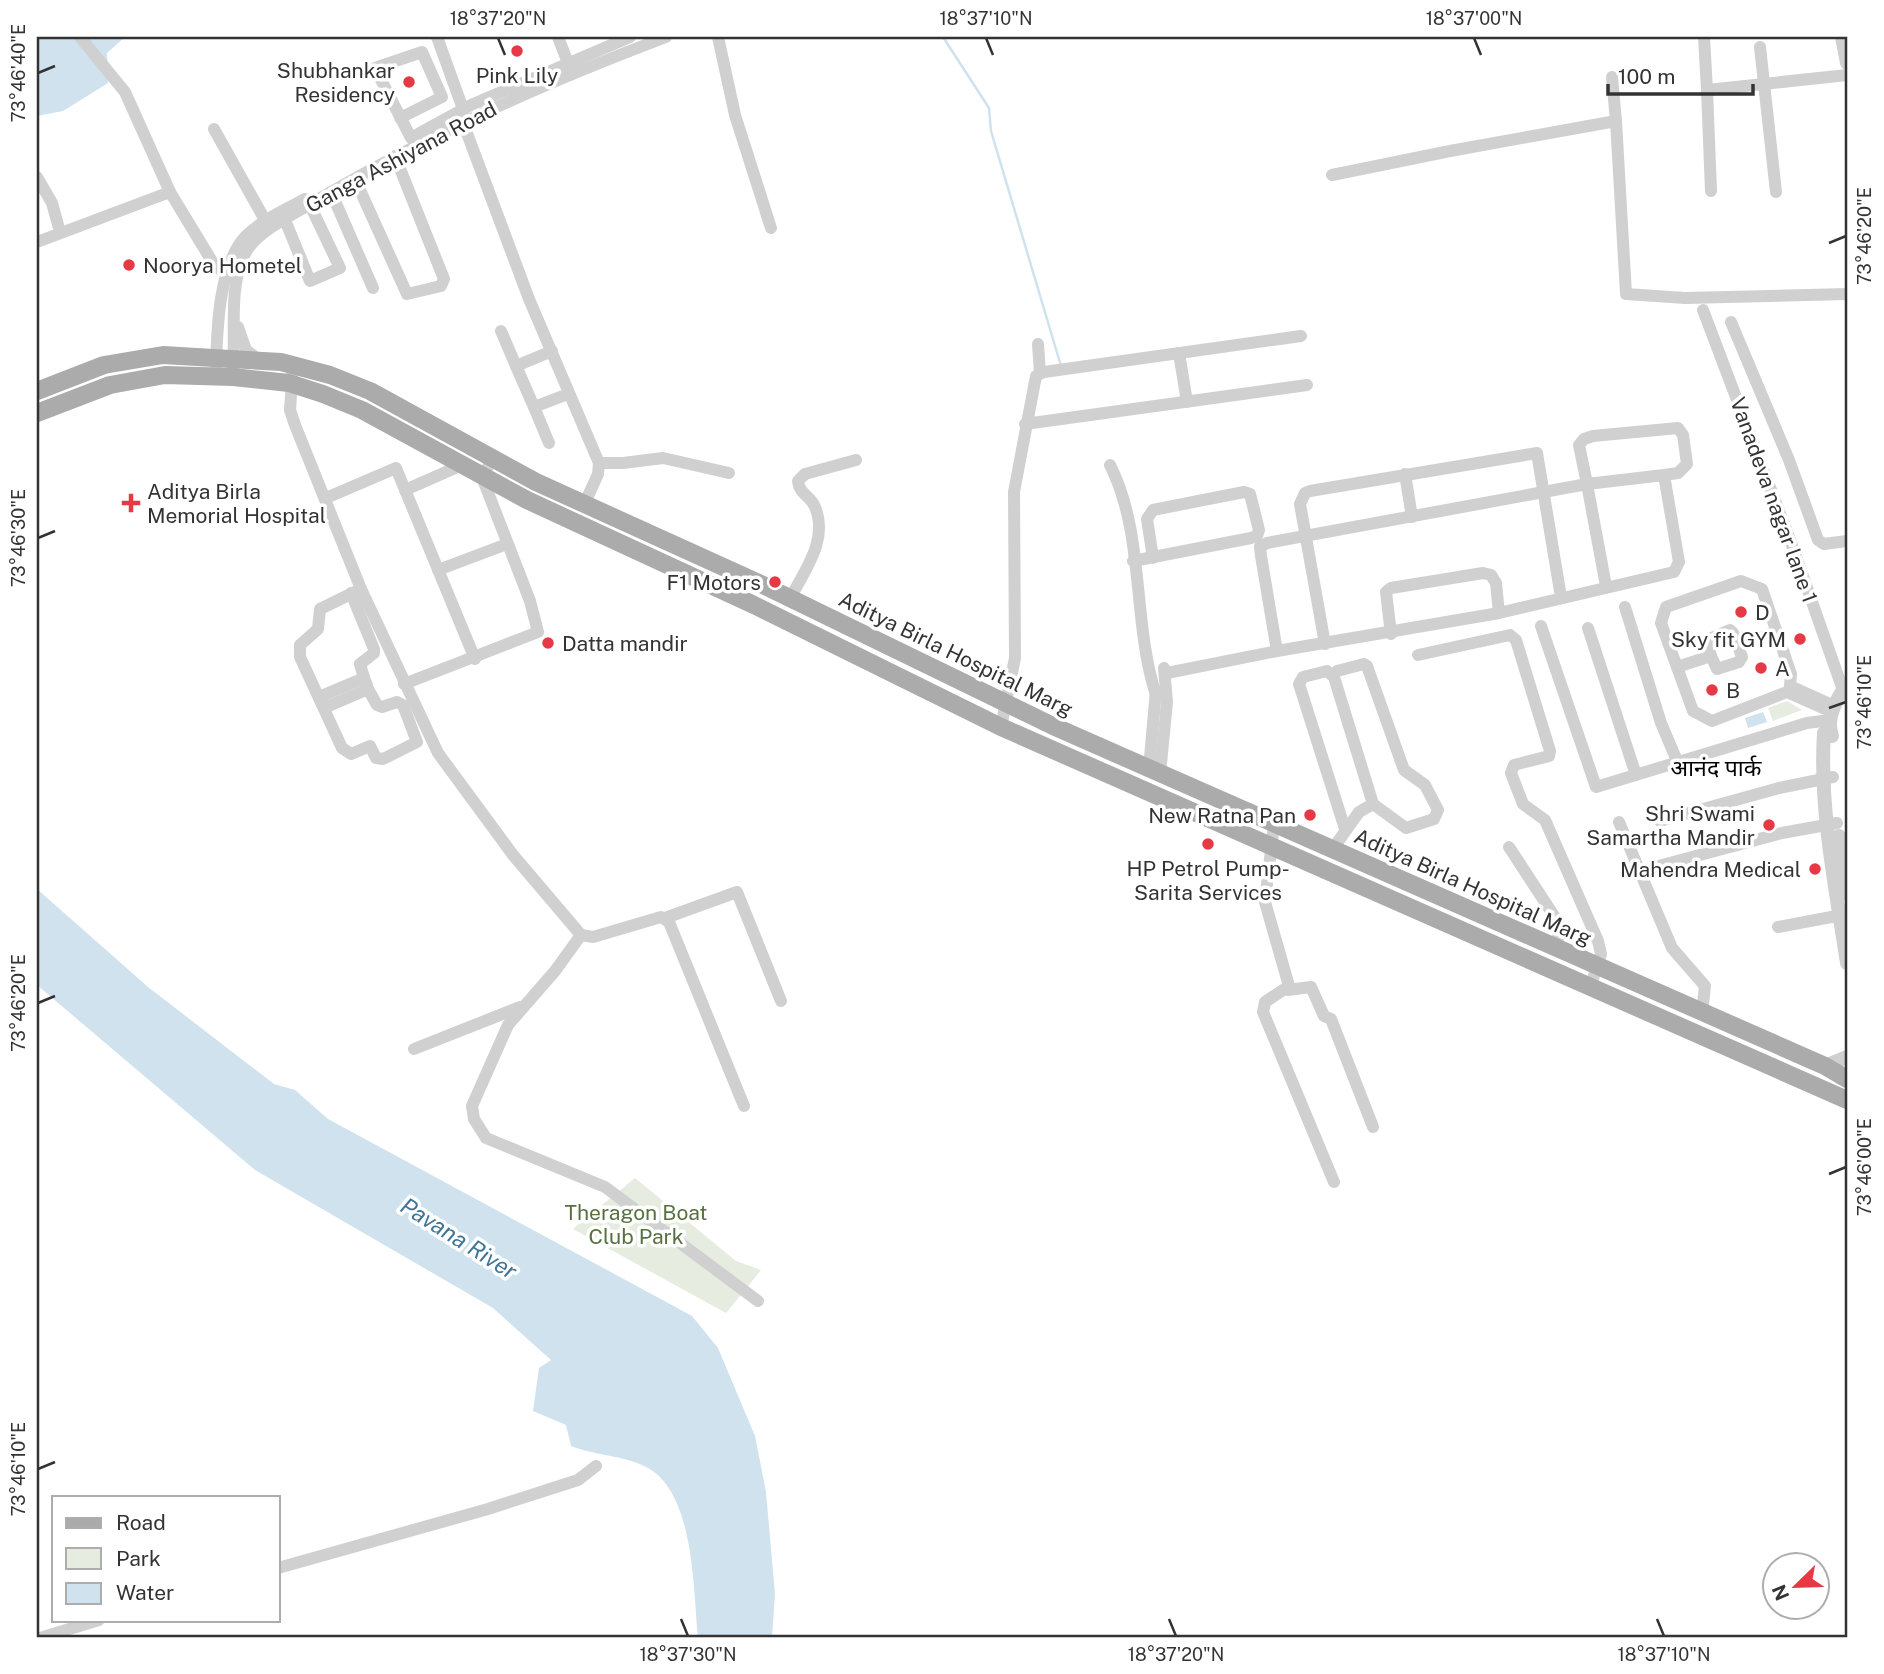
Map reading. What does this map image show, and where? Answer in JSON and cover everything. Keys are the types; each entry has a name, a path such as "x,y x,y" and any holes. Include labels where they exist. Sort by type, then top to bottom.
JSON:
{"main road":[{"name":"Aditya Birla Hospital Marg","path":"37,391 79,373 132,359 182,354 293,364 370,391 584,505 762,585 1004,703 1154,772 1825,1066 1847,1079"},
{"name":"Aditya Birla Hospital Marg","path":"37,413 86,392 136,379 165,375 289,383 362,410 482,477 754,605 1001,727 1591,985 1841,1098"},
{"path":"754,605 762,585"},
{"path":"890,672 899,652"}],"street":[{"path":"80,37 125,92 170,192 213,263 231,279"},
{"path":"436,37 529,299 599,463 598,474 584,505"},
{"path":"558,37 568,63"},
{"path":"224,377 231,279 242,241 265,220 411,138 568,63 631,37"},
{"name":"Ganga Ashiyana Road","path":"225,358 235,317 231,279 249,247 285,220 463,115 666,37"},
{"path":"718,37 735,115 771,228"},
{"path":"1704,37 1711,191"},
{"path":"1842,37 1847,63"},
{"path":"1760,47 1776,192"},
{"path":"400,118 442,97 422,52 375,68 400,118 411,138"},
{"path":"1707,90 1847,75"},
{"path":"1612,77 1626,294 1685,298 1847,294"},
{"path":"1332,175 1450,150 1616,121"},
{"path":"214,128 265,220"},
{"path":"355,179 407,294 441,286 444,279 396,156"},
{"path":"37,177 51,204 60,232"},
{"path":"37,242 170,192"},
{"path":"331,192 373,288"},
{"path":"285,220 310,281 340,268 310,205"},
{"name":"Vanadeva nagar lane 1","path":"1703,310 1845,687"},
{"path":"235,317 246,350 259,360"},
{"path":"1731,322 1789,460 1818,540 1825,544 1847,541"},
{"path":"501,331 549,443"},
{"path":"1001,727 1015,658 1014,492 1034,380 1040,373 1301,336"},
{"path":"1038,345 1040,373"},
{"path":"516,366 552,351"},
{"path":"1179,353 1187,402"},
{"path":"293,364 289,383 290,410 326,498 356,591 374,649 371,657 360,664 366,684 377,705 382,708 397,702 402,705 418,742 383,759 376,758 368,745 351,754 341,748 300,657 300,645 318,629 320,609 356,591"},
{"path":"1025,424 1307,385"},
{"path":"534,407 568,394"},
{"path":"1277,651 1261,547 1267,542 1307,537 1544,490 1587,484 1678,473 1687,464 1683,435 1678,428 1584,439 1580,445 1587,484 1606,586"},
{"path":"1325,644 1300,504 1305,494 1405,474 1531,451 1539,458 1561,597"},
{"path":"404,684 475,659 538,632 482,477 492,458"},
{"path":"599,463 663,458 729,473"},
{"path":"790,599 820,535 816,509 801,491 798,481 805,474 856,460"},
{"path":"405,491 461,465"},
{"path":"1110,465 1123,490 1147,660 1162,696"},
{"path":"326,498 396,468 475,659"},
{"path":"1405,474 1412,517"},
{"path":"1154,772 1162,696 1156,678 1165,667 1167,673 1277,651 1391,634 1500,613 1674,572 1678,568 1664,475"},
{"path":"1133,561 1153,558 1257,536 1259,530 1250,494 1244,492 1153,510 1147,519 1153,558"},
{"path":"438,570 508,544"},
{"path":"1391,634 1385,592 1391,588 1483,573 1492,575 1496,583 1500,613"},
{"path":"1741,580 1762,589 1791,674 1790,686 1831,717 1787,692 1712,721 1693,712 1661,623 1666,607 1741,580"},
{"path":"356,591 438,753 513,855 580,935 593,937 665,918 737,892 781,1001"},
{"path":"1625,607 1661,723 1678,763"},
{"path":"1541,626 1594,785 1601,786 1831,717"},
{"path":"1588,628 1636,775"},
{"path":"1730,630 1742,657 1739,662 1717,669 1711,656 1706,644 1709,637 1730,630"},
{"path":"1738,646 1777,631"},
{"path":"1418,655 1510,635 1516,640 1550,751 1549,756 1514,765 1511,773 1523,804 1545,820 1598,941 1601,954 1591,985"},
{"path":"1677,667 1711,656"},
{"path":"1337,671 1364,664 1367,666 1404,770 1425,785 1438,815 1406,828 1373,804 1331,672 1303,677 1299,684 1345,829"},
{"path":"321,702 366,684"},
{"path":"1845,687 1831,717 1829,778 1847,963"},
{"path":"1660,821 1829,778"},
{"path":"1332,850 1359,812 1373,804"},
{"path":"1619,822 1672,948 1705,986 1702,1013"},
{"path":"1273,824 1265,902 1289,981 1288,990"},
{"path":"1640,871 1782,833 1833,824"},
{"path":"1833,824 1847,894"},
{"path":"1509,847 1560,925 1556,949"},
{"path":"1778,927 1844,915"},
{"path":"665,918 744,1106"},
{"path":"580,935 508,1025 472,1106 474,1119 486,1138 605,1187 758,1301"},
{"path":"1334,1182 1263,1012 1265,1002 1288,990 1311,987 1324,1016 1331,1020 1339,1031 1373,1127"},
{"path":"414,1049 524,1006"},
{"path":"1825,1066 1847,1057"},
{"path":"280,1567 488,1510 578,1480 596,1466"},
{"path":"43,1637 92,1622"}],"green space":[{"path":"1787,701 1802,710 1773,721 1768,708"},
{"name":"Theragon Boat Club Park","path":"635,1178 736,1261 761,1270 726,1313 573,1229"}],"water":[{"path":"37,37 125,37 107,53 108,83 63,111 37,116"},
{"path":"1763,712 1767,722 1748,728 1745,718"},
{"name":"Pavana River","path":"37,889 148,987 274,1084 295,1090 328,1119 692,1316 718,1348 755,1436 766,1492 775,1594 772,1637 698,1637 689,1545 675,1499 663,1481 648,1468 630,1460 571,1446 566,1425 533,1411 539,1368 551,1360 493,1308 255,1170 37,985"}],"waterway":[{"path":"943,37 989,108 991,131 1061,366"}],"place":[{"name":"Pink Lily","path":"517,51"},
{"name":"Shubhankar Residency","path":"409,82"},
{"name":"Noorya Hometel","path":"129,265"},
{"name":"Aditya Birla Memorial Hospital","path":"131,503"},
{"name":"F1 Motors","path":"775,582"},
{"name":"D","path":"1741,612"},
{"name":"Sky fit GYM","path":"1800,639"},
{"name":"Datta mandir","path":"548,643"},
{"name":"A","path":"1761,668"},
{"name":"B","path":"1712,690"},
{"name":"New Ratna Pan","path":"1310,815"},
{"name":"Shri Swami Samartha Mandir","path":"1769,825"},
{"name":"HP Petrol Pump- Sarita Services","path":"1208,844"},
{"name":"Mahendra Medical","path":"1815,869"}],"district":[{"name":"आनंद पार्क","path":"1716,767"}]}
